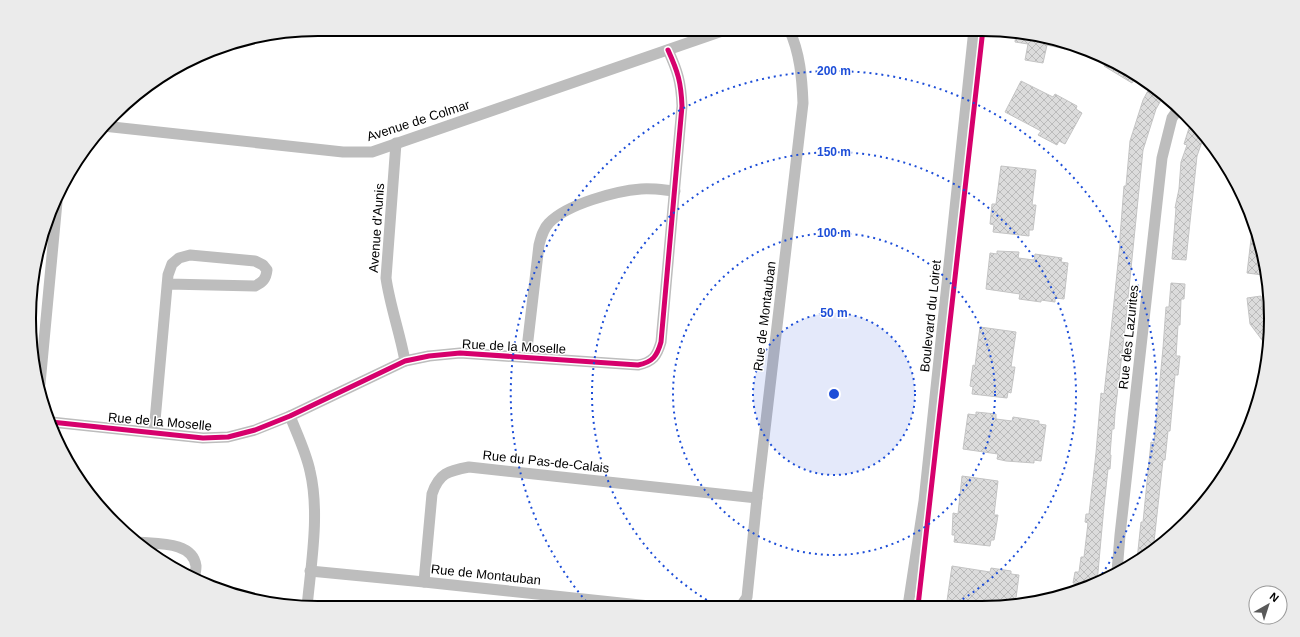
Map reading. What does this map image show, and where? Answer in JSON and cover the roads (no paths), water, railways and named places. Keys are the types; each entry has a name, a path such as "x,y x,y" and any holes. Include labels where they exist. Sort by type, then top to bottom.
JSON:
{"street":[{"name":"Avenue de Colmar","path":"111,127 343,152 372,152 708,36"},
{"name":"Rue de Montauban","path":"744,601 747,597 757,498 803,103 802,76 796,48 792,36"},
{"name":"Boulevard du Loiret","path":"909,601 924,501 973,36"},
{"name":"Rue de la Moselle","path":"56,423 203,438 228,437 255,430 290,416 405,361 429,356 460,352 638,365 645,364 652,360 658,352 661,342 682,106 681,86 677,69 668,50"},
{"name":"Rue des Lazurites","path":"1117,566 1120,527 1162,158 1172,118 1175,113"},
{"name":"Avenue d'Aunis","path":"396,143 386,278 388,291 402,341 405,361"},
{"path":"526,357 539,245 542,233 549,223 558,215 585,202 616,193 642,189 675,191"},
{"path":"41,374 56,216"},
{"path":"154,432 168,275 172,264 179,258 190,255 255,261 263,265 267,270 266,278 262,283 255,286 168,284"},
{"path":"290,416 306,454 311,473 314,496 314,522 308,600"},
{"name":"Rue du Pas-de-Calais","path":"424,582 432,494 436,483 443,476 453,470 469,467 757,498"},
{"path":"147,543 175,545 183,548 194,559 196,567 195,572"},
{"name":"Rue de Montauban","path":"310,572 424,582 603,601"}]}
